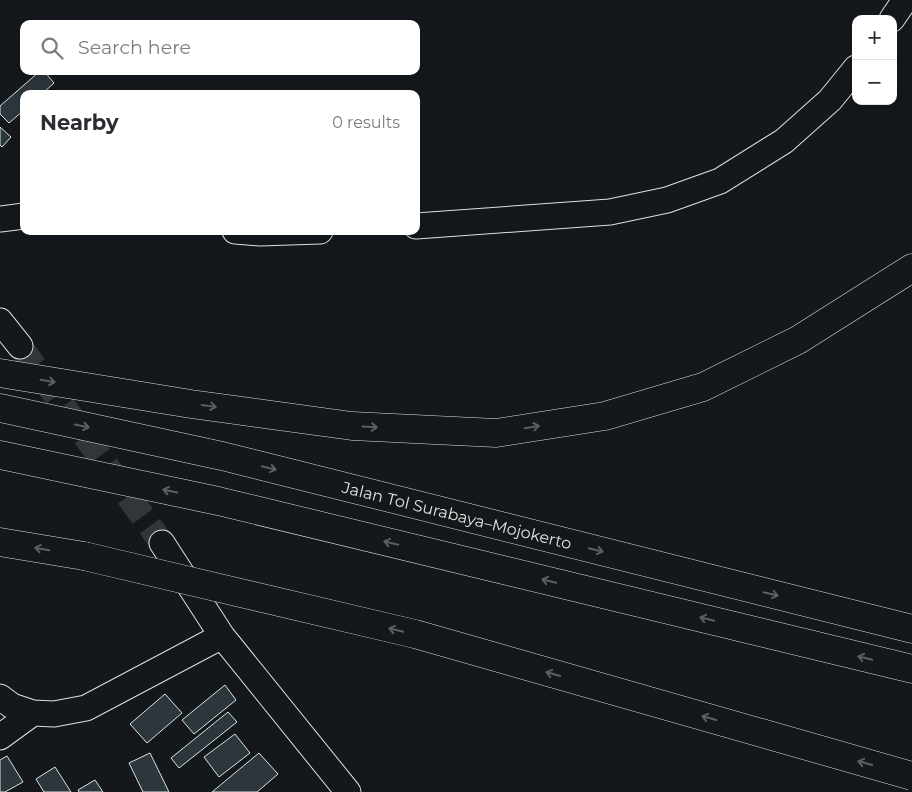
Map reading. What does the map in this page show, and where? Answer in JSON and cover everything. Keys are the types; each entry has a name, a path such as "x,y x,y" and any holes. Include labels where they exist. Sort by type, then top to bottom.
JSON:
{"highway":[{"path":"0,373 192,404 352,426 496,433 605,416 703,387 798,340 912,268"},
{"name":"Jalan Tol Surabaya–Mojokerto","path":"0,408 222,456 912,629"},
{"path":"0,455 218,501 912,669"},
{"path":"0,542 84,556 415,634 912,776"}],"street":[{"path":"895,15 905,0"},
{"path":"420,226 610,212 667,200 720,181 784,141 830,100 852,73"},
{"path":"0,219 20,216"},
{"path":"0,321 20,346"},
{"path":"162,543 222,636 348,792"},
{"path":"0,697 12,706 33,713 54,714 86,708 222,636"},
{"path":"0,737 33,713"}],"building":[{"path":"35,75 47,75 54,83 46,90 20,90 20,113 9,123 0,114 0,106"},
{"path":"0,127 11,137 2,147 0,145"},
{"path":"225,685 236,700 194,734 182,720"},
{"path":"165,694 182,713 147,743 130,724"},
{"path":"228,712 237,722 179,768 171,758"},
{"path":"235,734 250,753 219,777 204,757"},
{"path":"150,753 169,792 143,792 129,763"},
{"path":"259,753 278,774 257,792 212,792"},
{"path":"7,756 23,782 5,792 0,792 0,760"},
{"path":"55,767 71,792 44,792 36,779"},
{"path":"95,780 103,792 79,792 78,790"}],"tunnel":[{"path":"20,346 162,543"}]}
